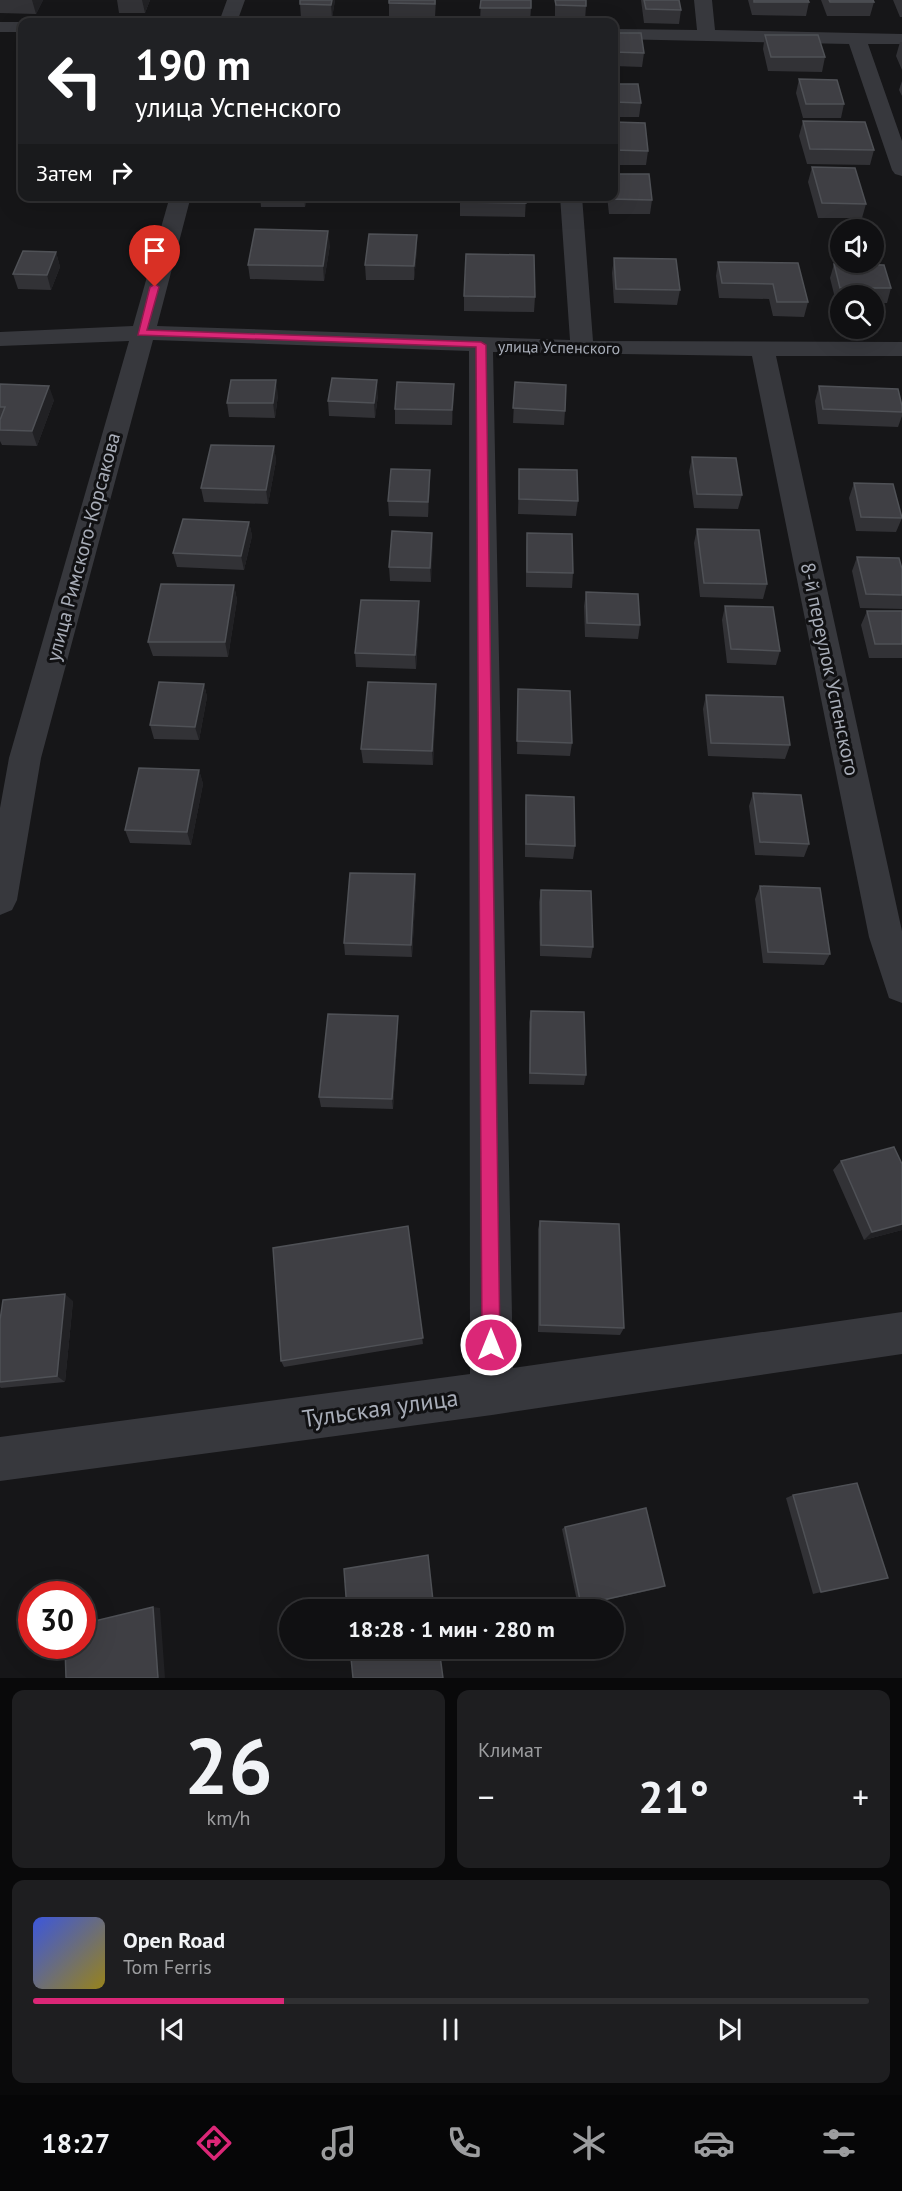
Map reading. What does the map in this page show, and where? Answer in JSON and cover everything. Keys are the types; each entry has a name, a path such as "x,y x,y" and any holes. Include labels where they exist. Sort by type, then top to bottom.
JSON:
{"street":[{"path":"229,18 236,0"},
{"path":"703,0 707,34"},
{"path":"0,27 18,27"},
{"path":"618,34 902,39"},
{"path":"857,39 902,170"},
{"name":"улица Римского-Корсакова","path":"0,900 25,758 180,201"},
{"path":"571,201 582,348"},
{"name":"улица Успенского","path":"0,339 142,333 582,348 902,349"},
{"path":"481,345 492,1393"},
{"name":"8-й переулок Успенского","path":"763,349 886,937 902,987"},
{"name":"Тульская улица","path":"0,1459 492,1393 902,1333"}],"building":[{"path":"300,0 332,0 331,5 300,4"},
{"path":"389,0 435,0 435,4 389,3"},
{"path":"481,0 531,0 531,8 480,8"},
{"path":"555,0 586,0 586,6 556,5"},
{"path":"644,0 679,0 681,10 646,9"},
{"path":"754,0 808,0 809,2 754,2"},
{"path":"829,0 873,0 874,2 830,2"},
{"path":"618,33 641,33 644,53 618,52"},
{"path":"765,35 818,35 825,57 771,57"},
{"path":"799,79 837,80 844,104 806,104"},
{"path":"618,84 638,84 641,103 618,102"},
{"path":"803,121 865,122 874,150 810,149"},
{"path":"618,122 645,123 648,151 618,150"},
{"path":"812,167 855,168 866,204 822,203"},
{"path":"618,174 649,174 652,200 618,199"},
{"path":"526,201 526,203 460,202"},
{"path":"255,229 328,231 323,266 248,265"},
{"path":"369,234 417,235 414,266 365,265"},
{"path":"23,251 56,252 47,275 13,274"},
{"path":"466,254 534,255 535,297 464,296"},
{"path":"614,258 676,259 680,290 616,289"},
{"path":"718,262 798,263 808,302 777,302 773,284 722,283"},
{"path":"884,265 891,288 884,288 884,285 839,285 836,273 884,273"},
{"path":"332,378 377,380 374,403 328,401"},
{"path":"231,380 276,380 273,403 227,403"},
{"path":"397,382 454,384 452,410 395,409"},
{"path":"515,382 566,385 565,411 513,408"},
{"path":"0,384 49,386 32,431 0,430 0,420 5,407 0,407"},
{"path":"819,386 898,389 902,412 823,409"},
{"path":"211,445 274,446 266,490 201,488"},
{"path":"692,457 736,458 742,495 697,494"},
{"path":"391,469 430,470 428,502 388,501"},
{"path":"519,469 577,470 578,501 519,499"},
{"path":"854,483 893,484 902,518 861,517"},
{"path":"183,519 249,522 241,556 173,553"},
{"path":"697,529 759,530 767,584 704,583"},
{"path":"392,531 432,533 430,568 389,567"},
{"path":"527,533 572,534 573,573 527,572"},
{"path":"857,557 899,558 902,569 902,595 866,594"},
{"path":"161,584 234,585 225,642 148,642"},
{"path":"586,592 638,594 640,625 587,623"},
{"path":"361,600 419,601 415,655 355,653"},
{"path":"725,606 773,607 780,651 731,649"},
{"path":"867,611 902,611 902,644 875,644"},
{"path":"159,682 204,684 195,727 150,725"},
{"path":"368,682 436,684 432,751 361,749"},
{"path":"518,689 570,691 572,743 517,741"},
{"path":"706,695 783,697 790,745 711,743"},
{"path":"139,768 199,770 187,832 125,830"},
{"path":"753,793 801,795 809,844 760,842"},
{"path":"526,795 574,797 575,846 526,844"},
{"path":"350,873 415,874 411,945 344,943"},
{"path":"760,886 820,888 830,954 768,952"},
{"path":"541,890 591,891 593,947 541,945"},
{"path":"531,1011 584,1012 586,1075 530,1073"},
{"path":"328,1014 398,1016 392,1099 319,1097"},
{"path":"894,1147 902,1164 902,1224 872,1232 841,1161"},
{"path":"540,1221 619,1224 624,1328 540,1325"},
{"path":"408,1226 423,1338 281,1361 273,1248"},
{"path":"65,1294 57,1376 0,1382 0,1320 3,1300"},
{"path":"857,1483 888,1578 821,1592 793,1495"},
{"path":"646,1508 665,1586 608,1599 580,1599 565,1527"},
{"path":"428,1555 433,1599 346,1599 344,1569"},
{"path":"153,1607 158,1678 66,1678 65,1659 96,1659 96,1621"},
{"path":"351,1659 440,1659 443,1678 353,1678"}],"route":[{"path":"155,287 142,333 481,345 491,1345"}]}
